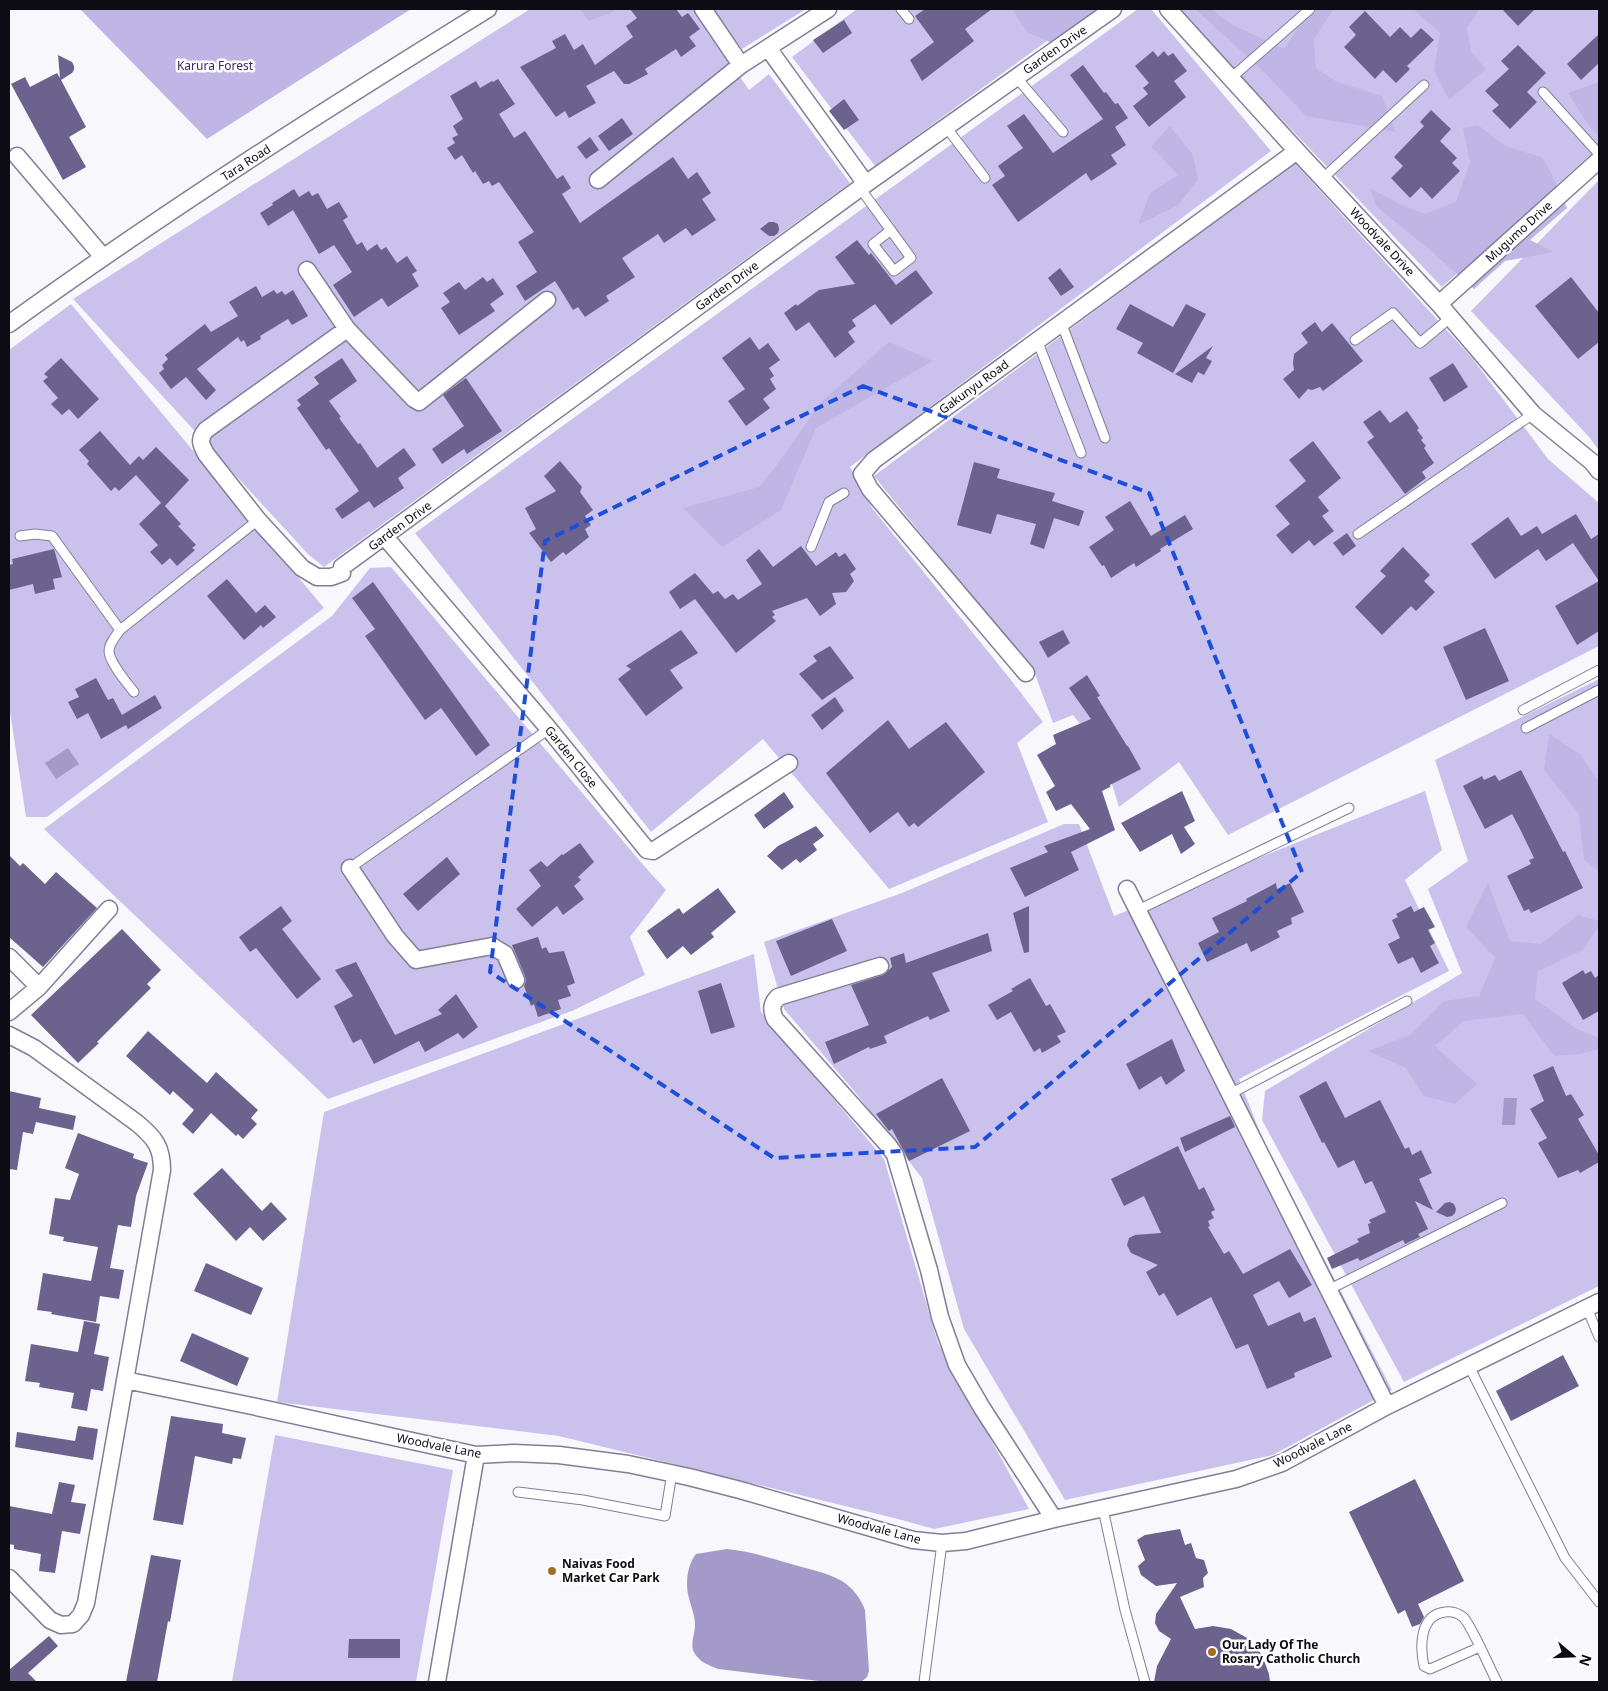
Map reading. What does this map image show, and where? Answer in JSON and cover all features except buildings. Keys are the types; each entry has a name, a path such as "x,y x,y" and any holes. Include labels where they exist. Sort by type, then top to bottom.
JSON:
{"street":[{"name":"Tara Road","path":"9,324 102,257 362,87 488,9"},
{"path":"703,9 741,65"},
{"path":"598,180 741,65 828,9"},
{"name":"Garden Drive","path":"258,520 309,573 317,577 331,577 342,573 342,567 863,186 1113,9"},
{"name":"Woodvale Drive","path":"1168,9 1439,304 1533,414 1592,462 1599,472"},
{"path":"768,48 863,186"},
{"name":"Gakunyu Road","path":"1026,673 870,489 860,482 862,474 874,460 1297,151"},
{"path":"17,156 102,257"},
{"name":"Mugumo Drive","path":"1439,304 1599,160"},
{"path":"306,270 347,329 419,402 547,300"},
{"path":"258,520 206,454 200,442 202,434 347,329"},
{"name":"Garden Close","path":"385,537 549,729 645,849 653,851 789,763"},
{"path":"347,870 395,936 416,960 492,946 505,954 516,980"},
{"path":"1127,889 1387,1406"},
{"path":"9,1012 39,987 109,909"},
{"path":"9,956 39,987"},
{"path":"880,966 778,997 773,1002 772,1010 775,1019 895,1155 929,1270 940,1317 957,1365 982,1408 1054,1519"},
{"path":"9,1035 34,1048 138,1123 158,1145 162,1157 162,1170 86,1603 81,1615 73,1624 61,1625 50,1620 9,1578"},
{"name":"Woodvale Lane","path":"125,1380 476,1455 559,1455 628,1464 740,1490 913,1540 942,1543 966,1541 1054,1519 1236,1479 1282,1463 1387,1406 1593,1305"},
{"path":"437,1682 476,1455"}],"lane":[{"path":"902,9 909,19"},
{"path":"1231,78 1310,9"},
{"path":"1016,77 1063,132"},
{"path":"1322,178 1424,86"},
{"path":"1543,92 1599,154"},
{"path":"946,127 985,178"},
{"path":"863,186 911,258 894,271 873,244 891,230"},
{"path":"1355,340 1393,313 1420,343 1450,318"},
{"path":"1061,322 1106,438"},
{"path":"1037,340 1081,453"},
{"path":"1358,534 1533,414"},
{"path":"811,547 829,502 844,493"},
{"path":"134,692 113,661 109,651 112,641 120,630 258,520"},
{"path":"20,536 35,534 52,536 120,630"},
{"path":"1523,710 1599,670"},
{"path":"1526,728 1599,690"},
{"path":"347,870 549,729"},
{"path":"1138,910 1349,808"},
{"path":"1230,1094 1407,1000"},
{"path":"1328,1290 1502,1203"},
{"path":"1593,1305 1599,1336"},
{"path":"1469,1366 1566,1558 1599,1602"},
{"path":"518,1492 583,1500 665,1516 672,1473"},
{"path":"1103,1509 1125,1610 1145,1682"},
{"path":"924,1682 942,1543"},
{"path":"1480,1647 1430,1669 1424,1666 1420,1649 1426,1625 1433,1617 1450,1611 1464,1618 1480,1647 1497,1682"}],"highlighted area":[{"path":"863,386 1149,493 1302,872 975,1147 774,1158 490,972 545,541"}],"shaded area":[{"path":"530,9 693,9 749,90 769,74 850,183 324,567 308,554 73,299"},
{"path":"712,9 806,9 742,49"},
{"path":"857,9 1091,9 875,166 792,57"},
{"path":"1138,9 1151,9 1271,151 850,467 872,508 1043,722 1017,743 1048,822 889,889 763,739 651,832 415,533"},
{"path":"1176,9 1599,9 1599,147 1442,287"},
{"path":"1294,162 1472,358 1548,459 1599,503 1599,646 1228,835 1179,762 1119,807 1102,752 1073,715 1053,723 1035,674 874,476"},
{"path":"1599,180 1599,451 1590,438 1471,311"},
{"path":"71,304 324,608 47,817 26,817 9,705 9,350"},
{"path":"391,567 666,890 630,937 645,975 572,1011 328,1099 44,829 332,616 370,568"},
{"path":"1599,679 1599,1286 1404,1382 1262,1120 1265,1091 1462,973 1428,889 1468,861 1435,760"},
{"path":"68,748 79,764 56,779 45,763"},
{"path":"1425,791 1442,850 1405,880 1449,971 1239,1079 1265,1145 1392,1390 1273,1455 1065,1500 964,1329 922,1178 855,1092 784,1009 764,942 902,893 1064,824 1079,824 1114,916"},
{"path":"754,954 761,1012 884,1159 938,1343 1029,1509 934,1529 559,1436 277,1402 324,1112"},
{"path":"1504,1098 1517,1098 1515,1125 1502,1125"},
{"path":"275,1435 453,1470 416,1682 232,1682"},
{"path":"727,1549 759,1555 823,1573 842,1581 850,1587 859,1598 865,1610 869,1671 867,1677 861,1682 827,1682 718,1669 700,1660 692,1647 695,1625 687,1587 689,1569 696,1554"}],"green space":[{"name":"Karura Forest","path":"80,9 411,9 207,139"},
{"path":"580,9 615,9 613,12 589,21"},
{"path":"1012,9 1101,9 1052,43 1027,32"},
{"path":"1195,9 1212,9 1231,24 1284,49 1310,9 1338,9 1333,10 1314,39 1316,68 1337,82 1382,96 1396,132 1306,116 1264,72"},
{"path":"1413,9 1480,9 1467,28 1471,52 1486,69 1449,100 1434,71 1440,33"},
{"path":"1599,82 1599,137 1585,120 1568,93"},
{"path":"1478,125 1505,146 1542,157 1567,208 1530,240 1554,252 1505,261 1474,289 1376,206 1370,188 1424,214 1456,202 1470,163 1463,128"},
{"path":"1170,126 1193,155 1198,180 1178,205 1138,225 1150,193 1178,175 1151,146"},
{"path":"889,342 933,361 816,428 781,510 722,547 683,508 759,487 774,469 821,402"},
{"path":"1549,734 1580,754 1599,781 1599,871 1584,860 1579,814 1544,770"},
{"path":"1488,883 1510,941 1541,944 1578,915 1599,921 1599,926 1583,950 1538,971 1535,999 1577,1029 1599,1038 1599,1049 1580,1054 1554,1056 1523,1014 1464,1021 1435,1046 1477,1084 1455,1104 1424,1096 1406,1068 1368,1051 1410,1035 1444,1001 1479,996 1495,958 1466,927"}],"place":[{"name":"Naivas Food Market Car Park","path":"552,1571"},
{"name":"Our Lady Of The Rosary Catholic Church","path":"1212,1652"}]}
